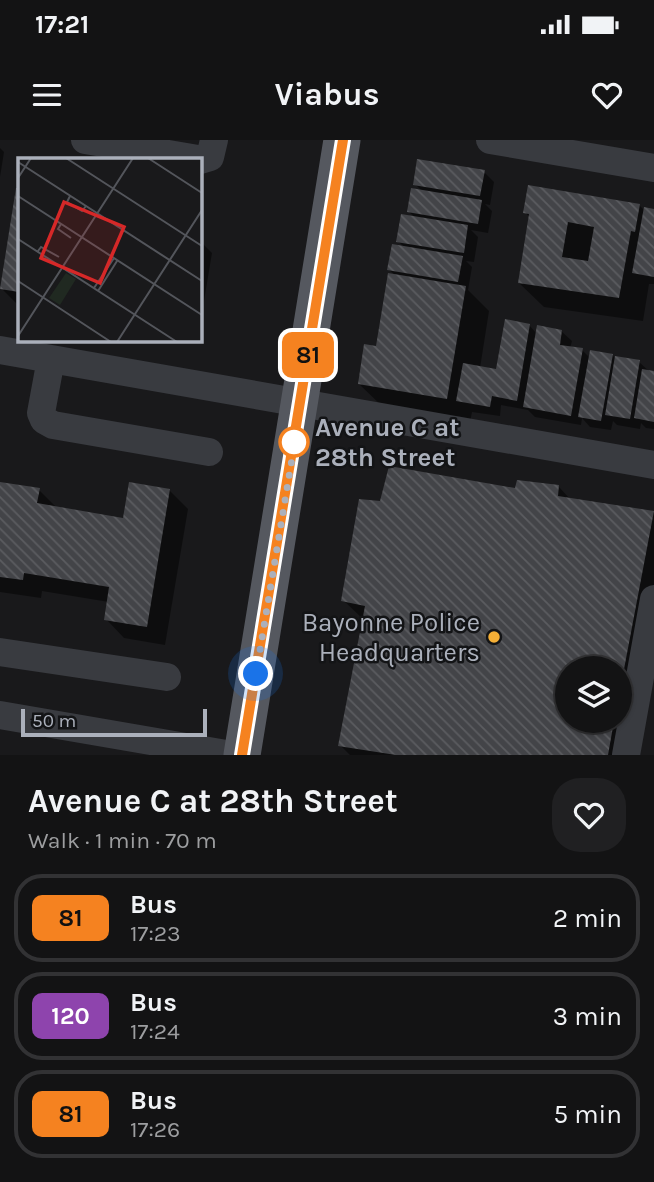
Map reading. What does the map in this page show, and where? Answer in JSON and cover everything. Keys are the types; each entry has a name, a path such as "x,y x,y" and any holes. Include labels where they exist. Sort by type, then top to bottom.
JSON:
{"main road":[{"path":"242,755 342,140"}],"street":[{"path":"85,140 193,158"},
{"path":"201,158 210,156 214,140"},
{"path":"490,140 654,168"},
{"path":"0,350 654,465"},
{"path":"51,359 41,413 44,421 52,425 209,452"},
{"path":"626,755 654,599"},
{"path":"0,652 167,677"},
{"path":"0,715 232,755"}],"building":[{"path":"417,159 485,170 480,196 413,185"},
{"path":"528,185 640,204 635,232 631,231 619,298 518,283 529,214 523,213","holes":["568,222 594,227 588,261 562,257"]},
{"path":"16,188 18,188 18,292 0,289"},
{"path":"411,188 482,200 478,224 407,212"},
{"path":"644,207 654,209 654,277 632,273"},
{"path":"401,214 468,225 464,253 396,242"},
{"path":"392,244 463,256 458,282 387,270"},
{"path":"388,273 466,286 447,399 358,384 364,344 376,346"},
{"path":"505,319 530,324 517,401 492,396 490,407 456,401 463,363 496,369"},
{"path":"537,325 562,330 560,345 583,348 571,416 523,407"},
{"path":"590,350 613,354 601,421 578,417"},
{"path":"615,356 640,360 630,419 605,415"},
{"path":"642,369 654,371 654,422 634,418"},
{"name":"Bayonne Police Headquarters","path":"389,466 515,488 517,480 559,485 558,496 654,511 626,656 555,656 555,733 612,733 608,755 396,755 338,746 365,606 341,601 359,499 380,501"},
{"path":"0,482 40,488 37,503 123,518 129,482 170,489 147,627 104,620 109,587 24,573 23,580 0,577"}],"bus line":[{"name":"81","path":"242,755 343,140"}],"place":[{"name":"Avenue C at 28th Street","path":"294,442"},
{"name":"Bayonne Police Headquarters","path":"494,637"}],"route":[{"path":"256,674 297,429 294,442"}]}
